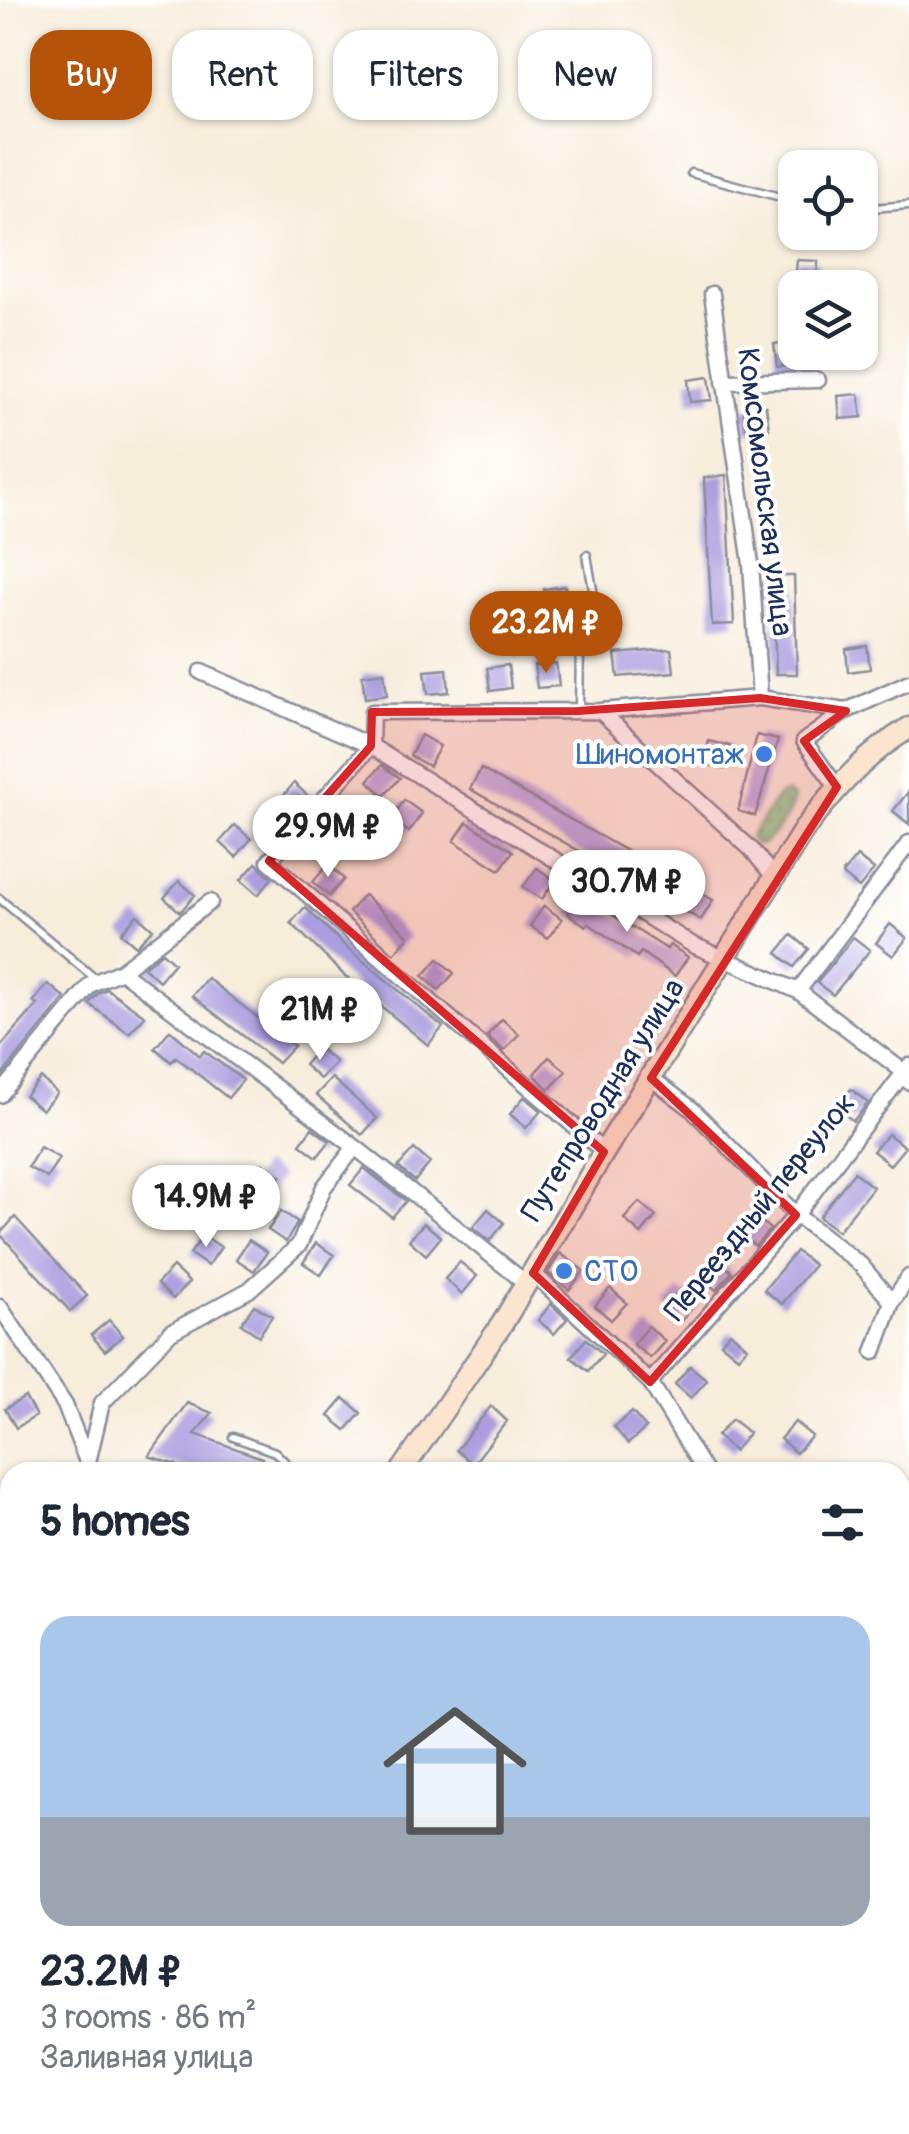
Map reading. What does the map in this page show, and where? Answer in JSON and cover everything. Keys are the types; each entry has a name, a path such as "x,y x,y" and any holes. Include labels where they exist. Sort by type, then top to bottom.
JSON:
{"main road":[{"name":"Путепроводная улица","path":"408,1462 473,1371 805,828 837,787 881,746 909,728"}],"street":[{"name":"Комсомольская улица","path":"712,294 750,564 760,698"},
{"path":"724,382 818,380"},
{"path":"201,672 371,746 694,945 798,992 907,1073"},
{"path":"837,787 804,741 846,711 909,682"},
{"path":"604,1152 269,861 371,746 372,712 600,711 760,698 846,711"},
{"path":"600,711 751,849 774,877"},
{"path":"798,992 909,843"},
{"path":"0,1095 91,984 121,970 210,902"},
{"path":"121,970 530,1278 650,1382 698,1462"},
{"name":"Переездный переулок","path":"650,1382 796,1216 907,1073"},
{"path":"651,1078 692,1109 796,1216 861,1265 892,1302"},
{"path":"90,1462 102,1403 171,1332 250,1290 299,1245 324,1187 355,1147"},
{"path":"874,1352 892,1302 909,1276"},
{"path":"0,1307 65,1405 87,1462"}],"lane":[{"path":"691,173 778,196"},
{"path":"878,208 909,205"},
{"path":"578,711 580,651 596,607 587,555"},
{"path":"0,900 98,981"},
{"path":"234,1437 276,1452 286,1462"}],"highlighted area":[{"path":"760,698 846,711 804,741 837,787 651,1078 796,1215 650,1382 533,1273 604,1152 269,861 371,746 372,712 578,711"}],"green space":[{"path":"787,793 794,798 781,824 761,845 752,843 750,837 779,795"}],"building":[{"path":"797,260 818,261 818,270 796,270"},
{"path":"709,377 712,400 690,402 688,380"},
{"path":"859,394 862,417 840,419 838,396"},
{"path":"766,406 769,429 747,432 744,409"},
{"path":"726,475 734,624 712,625 704,478"},
{"path":"772,576 794,576 797,674 776,674"},
{"path":"565,586 568,609 546,612 544,589"},
{"path":"867,646 870,669 848,672 846,649"},
{"path":"671,649 674,672 618,677 615,654"},
{"path":"556,663 559,686 537,688 534,665"},
{"path":"508,665 511,688 490,691 487,668"},
{"path":"447,669 449,692 428,694 425,671"},
{"path":"384,672 387,695 365,698 362,675"},
{"path":"421,735 440,746 429,766 410,756"},
{"path":"757,735 778,740 755,816 738,811"},
{"path":"709,741 730,746 724,769 703,763"},
{"path":"382,765 400,778 384,796 368,781"},
{"path":"481,769 713,900 701,920 470,789"},
{"path":"294,783 310,798 295,815 279,801"},
{"path":"909,791 909,824 893,811"},
{"path":"404,800 422,813 409,832 391,820"},
{"path":"345,811 362,825 346,843 330,829"},
{"path":"467,822 513,851 500,870 454,841"},
{"path":"235,825 251,839 236,857 220,842"},
{"path":"857,856 874,870 859,888 842,874"},
{"path":"256,863 272,878 258,895 241,880"},
{"path":"328,864 344,879 329,896 313,882"},
{"path":"537,868 555,880 542,899 523,887"},
{"path":"179,881 195,895 180,912 164,898"},
{"path":"364,895 409,936 394,954 349,912"},
{"path":"581,895 667,949 670,945 688,957 675,976 641,952 637,957 568,914"},
{"path":"544,906 562,919 548,938 530,926"},
{"path":"305,907 344,945 443,1027 428,1045 345,976 291,923"},
{"path":"137,915 153,929 136,946 121,933"},
{"path":"890,924 907,938 893,956 876,943"},
{"path":"792,935 809,949 794,967 777,953"},
{"path":"853,937 870,950 833,995 817,983"},
{"path":"162,952 174,963 159,981 144,967"},
{"path":"438,959 454,973 439,990 423,976"},
{"path":"207,978 294,1046 278,1063 192,996"},
{"path":"48,984 65,998 0,1078 0,1047 37,1005 33,1002"},
{"path":"107,989 145,1016 129,1033 89,1004"},
{"path":"502,1019 519,1034 504,1051 487,1036"},
{"path":"170,1030 200,1056 204,1051 243,1080 228,1098 176,1057 171,1062 155,1048"},
{"path":"319,1048 336,1062 320,1079 304,1065"},
{"path":"549,1057 566,1071 549,1090 534,1074"},
{"path":"41,1078 57,1093 42,1110 25,1096"},
{"path":"332,1078 377,1118 362,1135 316,1095"},
{"path":"851,1089 868,1103 853,1121 836,1107"},
{"path":"524,1097 541,1111 526,1128 510,1114"},
{"path":"312,1128 330,1141 317,1157 300,1144"},
{"path":"888,1134 905,1147 890,1165 873,1151"},
{"path":"40,1147 59,1158 47,1178 28,1167"},
{"path":"414,1149 430,1163 415,1181 398,1167"},
{"path":"263,1164 281,1176 268,1196 250,1184"},
{"path":"364,1168 406,1201 392,1217 350,1185"},
{"path":"854,1172 873,1187 838,1231 819,1217"},
{"path":"639,1202 656,1216 641,1234 624,1219"},
{"path":"488,1209 504,1223 490,1241 473,1227"},
{"path":"281,1211 298,1222 286,1242 268,1230"},
{"path":"754,1215 770,1229 755,1246 739,1233"},
{"path":"15,1217 87,1296 70,1311 0,1234"},
{"path":"424,1223 441,1237 426,1255 409,1240"},
{"path":"203,1235 221,1247 208,1266 190,1254"},
{"path":"249,1240 267,1252 254,1271 236,1259"},
{"path":"316,1243 334,1255 321,1275 303,1263"},
{"path":"796,1251 814,1265 782,1304 764,1290"},
{"name":"СТО","path":"560,1253 584,1271 569,1290 548,1273"},
{"path":"715,1258 732,1272 716,1290 700,1276"},
{"path":"460,1262 477,1276 462,1294 445,1279"},
{"path":"173,1267 189,1282 173,1299 157,1284"},
{"path":"610,1288 627,1303 611,1320 595,1306"},
{"path":"680,1290 696,1304 681,1321 665,1307"},
{"path":"551,1304 567,1319 554,1334 538,1320"},
{"path":"254,1305 272,1316 259,1336 241,1324"},
{"path":"109,1320 123,1336 105,1351 91,1335"},
{"path":"648,1326 665,1341 650,1358 633,1344"},
{"path":"730,1332 747,1347 738,1357 721,1343"},
{"path":"586,1339 603,1354 588,1371 571,1357"},
{"path":"690,1366 707,1380 691,1398 675,1384"},
{"path":"25,1397 36,1416 16,1428 5,1409"},
{"path":"344,1398 361,1413 346,1430 329,1416"},
{"path":"187,1403 212,1413 195,1434 262,1458 261,1462 167,1462 149,1456"},
{"path":"491,1406 507,1421 475,1462 456,1450"},
{"path":"632,1412 646,1428 628,1444 614,1427"},
{"path":"732,1419 749,1433 734,1451 717,1436"},
{"path":"795,1422 812,1436 796,1453 780,1439"}],"place":[{"name":"Шиномонтаж","path":"764,754"},
{"name":"СТО","path":"564,1271"}]}
